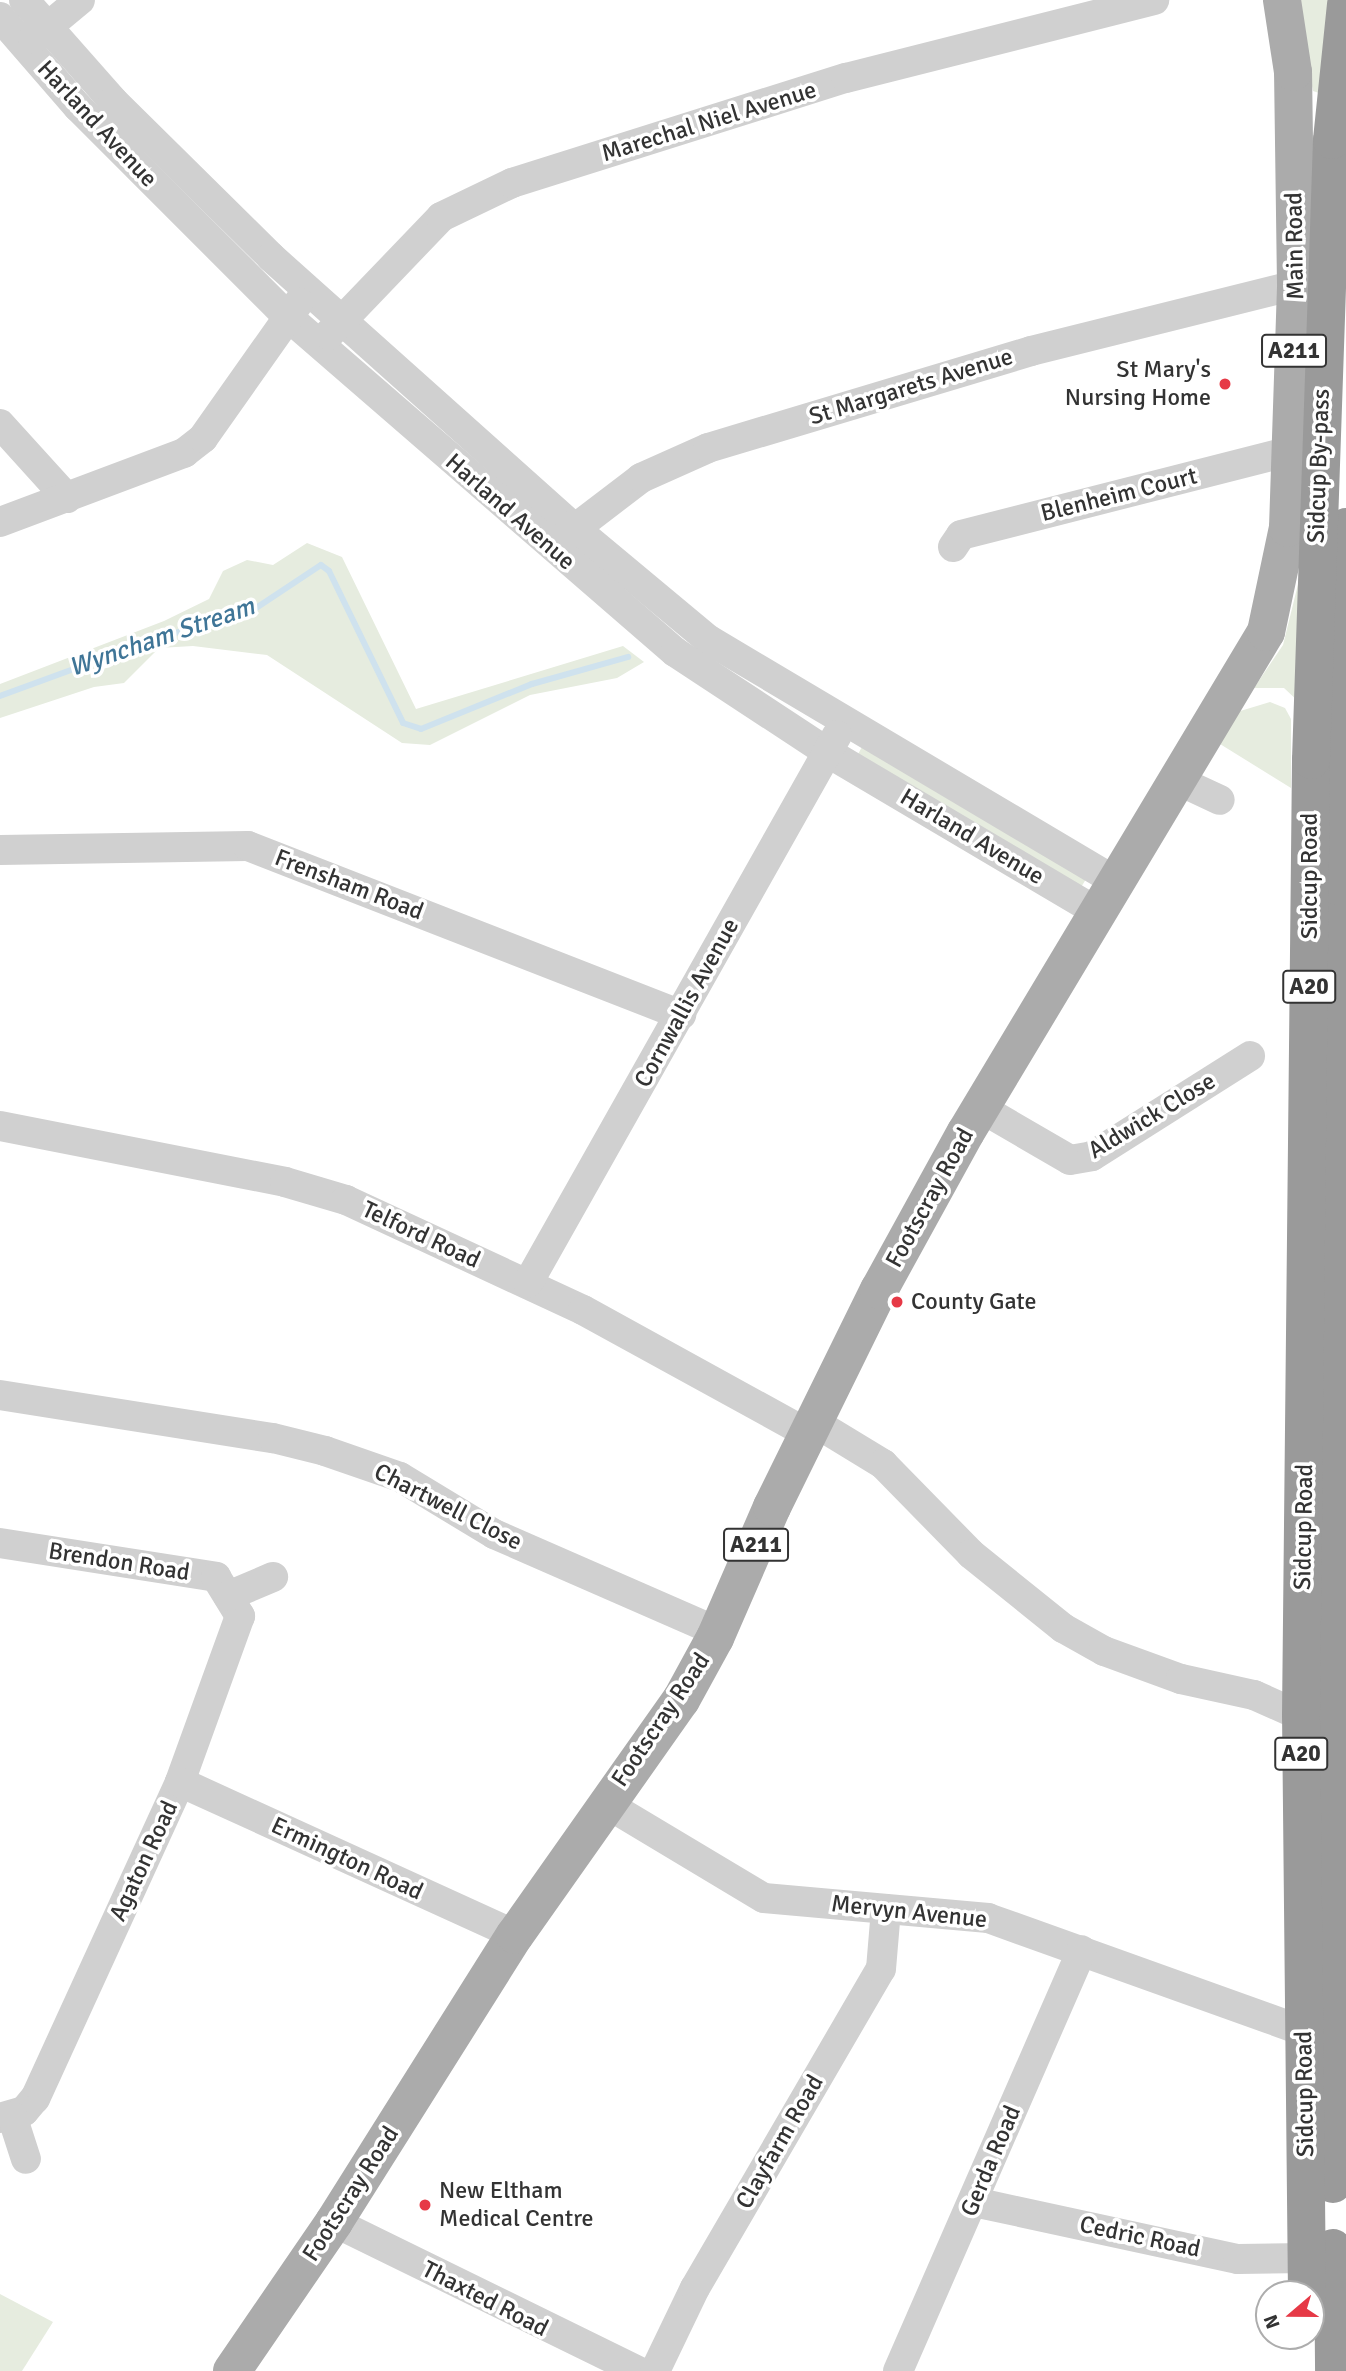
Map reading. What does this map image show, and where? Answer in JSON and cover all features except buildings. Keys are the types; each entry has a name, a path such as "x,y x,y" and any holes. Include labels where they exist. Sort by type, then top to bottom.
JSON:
{"highway":[{"name":"Sidcup By-pass","path":"1311,760 1332,140 1346,5"},
{"name":"Sidcup By-pass","path":"1337,973 1346,527"},
{"name":"Sidcup Road","path":"1307,2276 1301,1716 1311,760"},
{"name":"Sidcup Road","path":"1334,2371 1332,1822 1337,973"},
{"path":"1307,2350 1308,2371"}],"main road":[{"name":"Main Road","path":"1233,691 1266,632 1280,583 1288,528 1296,285 1293,72 1282,0"},
{"name":"Footscray Road","path":"232,2371 334,2222 515,1935 605,1803 681,1700 718,1632 879,1290 979,1107 1105,896 1233,691"}],"street":[{"name":"Harland Avenue","path":"24,0 113,101 308,292 572,526 724,650 844,722 1105,896"},
{"path":"24,47 80,0"},
{"name":"Marechal Niel Avenue","path":"319,345 441,216 512,183 846,78 1154,0"},
{"name":"Harland Avenue","path":"0,18 87,116 287,316 552,549 704,674 827,752 1105,896"},
{"name":"St Margarets Avenue","path":"552,549 572,526 641,478 708,448 1031,351 1296,285"},
{"path":"0,523 163,464 203,438 287,316 308,292"},
{"path":"0,424 67,498"},
{"name":"Blenheim Court","path":"953,547 961,535 1291,451"},
{"name":"Cornwallis Avenue","path":"528,1283 844,722"},
{"path":"1177,780 1220,800"},
{"name":"Frensham Road","path":"0,850 248,846 681,1015"},
{"name":"Aldwick Close","path":"979,1107 1070,1160 1089,1157 1250,1056"},
{"name":"Telford Road","path":"0,1126 287,1182 392,1220 528,1283 812,1428"},
{"name":"Chartwell Close","path":"0,1395 274,1438 326,1451 400,1477 494,1534 718,1632"},
{"path":"812,1428 883,1464 981,1563 1062,1628 1104,1651 1153,1669 1254,1695 1301,1716"},
{"name":"Brendon Road","path":"0,1543 216,1577 228,1596"},
{"path":"228,1596 274,1577"},
{"name":"Agaton Road","path":"26,2159 6,2117 35,2098 180,1782 240,1616 228,1596"},
{"path":"1254,1695 1286,1686 1302,1672"},
{"name":"Ermington Road","path":"180,1782 515,1935"},
{"name":"Mervyn Avenue","path":"605,1803 764,1898 988,1918 1304,2031"},
{"name":"Clayfarm Road","path":"655,2371 695,2288 881,1969 886,1909"},
{"name":"Gerda Road","path":"898,2371 1082,1950"},
{"name":"Cedric Road","path":"974,2202 1307,2276"},
{"name":"Thaxted Road","path":"334,2222 638,2371"}],"shaded area":[{"path":"1295,0 1335,0 1322,94 1313,91"},
{"path":"307,543 342,557 416,709 623,646 644,662 617,678 530,695 430,745 402,743 267,655 193,646 159,648 124,683 94,687 0,718 0,684 164,621 209,599 223,571 247,560 273,565"},
{"path":"1303,564 1300,703 1284,688 1254,688 1283,645"},
{"path":"1270,702 1285,708 1291,719 1291,788 1220,744 1237,712"},
{"path":"863,745 1086,879 1080,889 857,756"},
{"path":"0,2294 53,2322 22,2371 0,2371"}],"waterway":[{"name":"Wyncham Stream","path":"0,696 161,637 250,612 321,565 329,571 403,723 421,729 532,684 628,657"}],"place":[{"name":"St Mary's Nursing Home","path":"1225,384"},
{"name":"County Gate","path":"897,1302"},
{"name":"New Eltham Medical Centre","path":"425,2205"}]}
